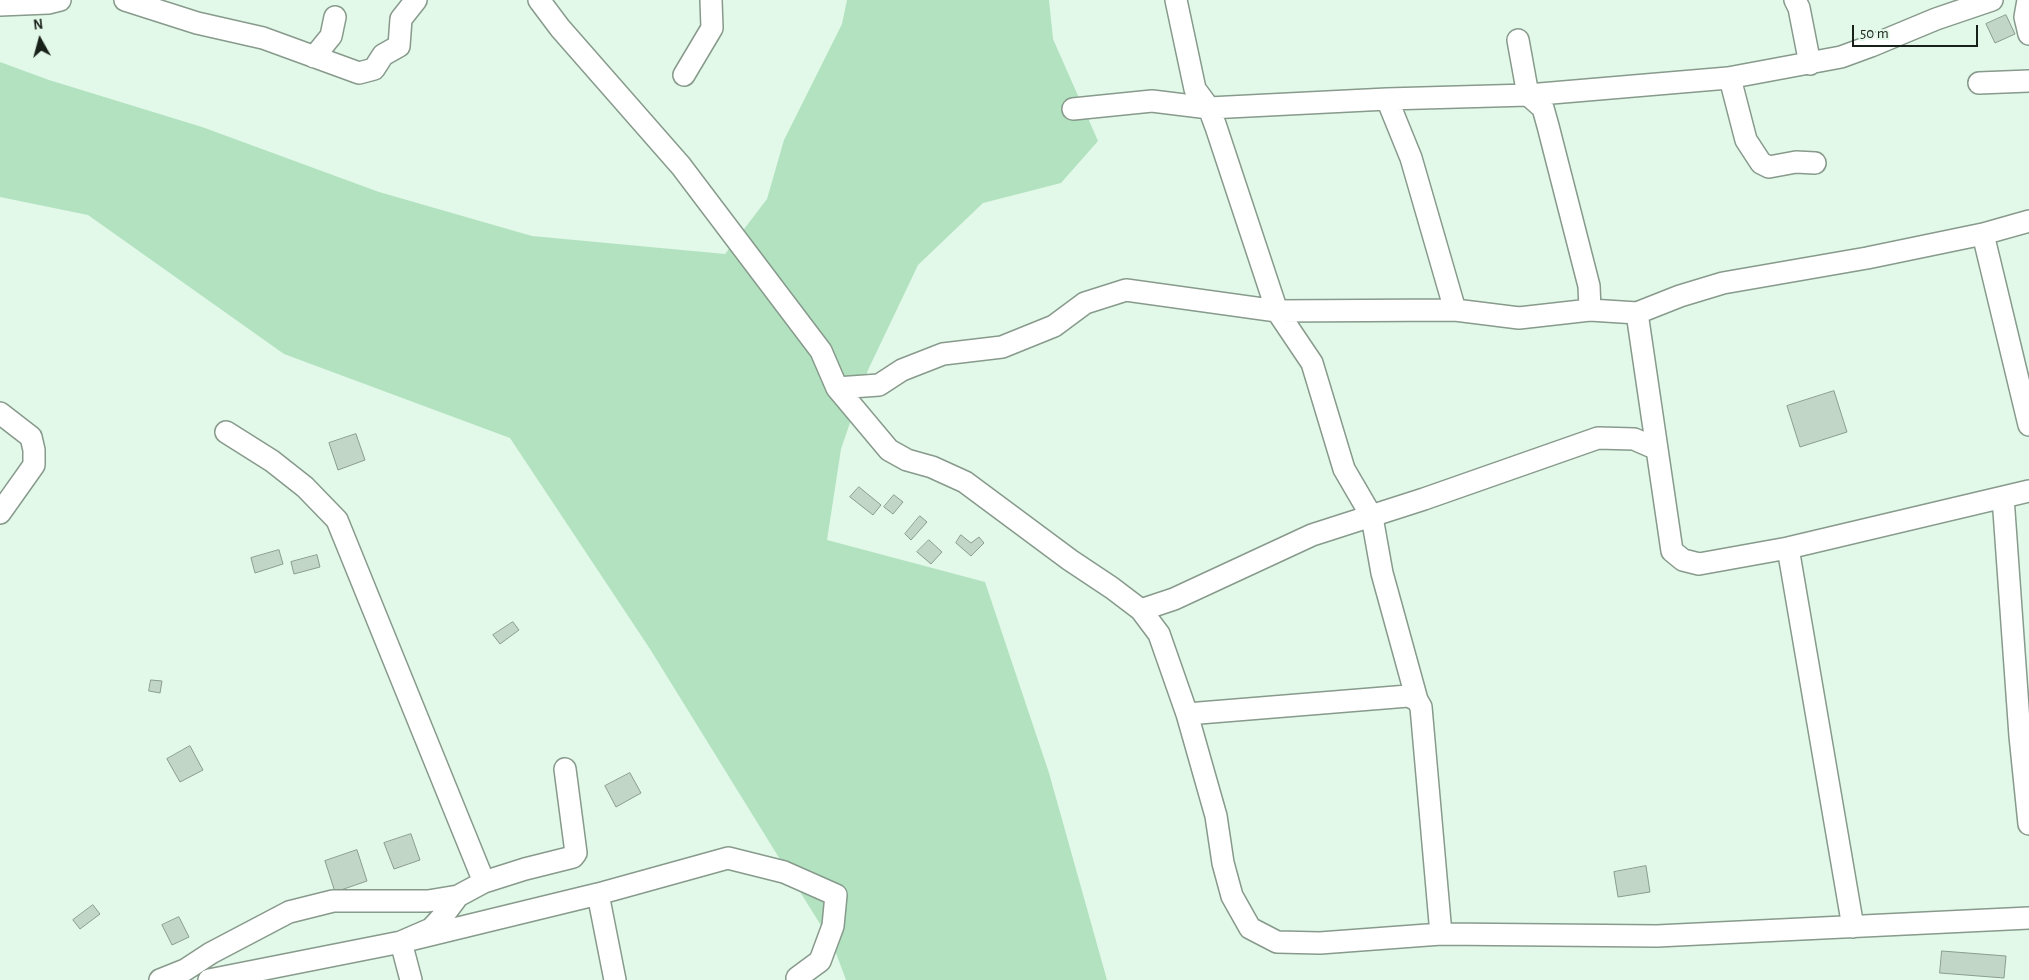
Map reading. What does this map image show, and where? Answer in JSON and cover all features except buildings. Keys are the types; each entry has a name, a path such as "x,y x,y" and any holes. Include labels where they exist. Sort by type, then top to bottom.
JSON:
{"street":[{"path":"0,5 48,4 60,0"},
{"path":"125,0 197,23 263,38 359,73 374,69 383,55 399,46 402,19 416,0"},
{"path":"539,0 572,42 681,166 731,230 821,351 837,388 889,450 907,460 932,467 965,482 1070,560 1112,588 1140,610 1159,634 1187,714 1216,816 1223,863 1232,896 1250,928 1277,942 1320,943 1441,934 1656,936 2029,918"},
{"path":"684,75 712,28 711,0"},
{"path":"1176,0 1195,88 1209,108 1277,311 1312,363 1344,469 1372,517 1382,573 1417,700 1421,707 1441,934"},
{"path":"1795,0 1799,8 1810,64"},
{"path":"1073,109 1152,101 1209,108 1387,99 1528,95 1728,78 1841,57 1936,19 1992,0"},
{"path":"2028,0 2025,17 2029,34"},
{"path":"314,57 331,36 335,18"},
{"path":"1518,40 1528,95 1543,108 1548,126 1589,286 1590,310"},
{"path":"1728,78 1732,86 1746,140 1761,163 1769,167 1796,162 1815,163"},
{"path":"1980,83 2029,81"},
{"path":"1387,99 1411,158 1455,310"},
{"path":"837,388 879,385 902,370 942,354 1002,347 1054,326 1085,303 1126,290 1277,311 1455,310 1519,318 1590,310 1637,313 1680,296 1723,283 1866,258 1983,234 2029,221"},
{"path":"1983,234 2029,425"},
{"path":"1637,313 1672,551 1683,560 1699,564 1788,548 2029,491"},
{"path":"0,413 30,437 34,450 34,466 0,513"},
{"path":"226,432 272,462 305,487 337,520 484,882"},
{"path":"1140,610 1174,599 1312,535 1372,517 1598,438 1634,439 1657,449"},
{"path":"2003,497 2020,736 2029,824"},
{"path":"1788,548 1853,927"},
{"path":"1187,714 1408,696 1417,700"},
{"path":"160,980 185,970 211,953 289,912 333,901 428,901 458,896 484,882 573,857 576,853 565,769"},
{"path":"209,980 401,942 598,894 728,858 784,872 836,895 833,926 820,961 797,978 798,980"},
{"path":"598,894 615,980"},
{"path":"401,942 431,929 458,896"},
{"path":"401,942 411,980"}],"green space":[{"path":"847,0 1049,0 1053,39 1098,141 1061,183 983,203 918,265 868,370 841,449 827,540 985,582 1049,773 1107,980 846,980 833,945 650,649 510,438 284,354 88,215 0,197 0,62 49,80 202,127 379,192 532,236 725,254 767,199 784,140 842,24"}]}
